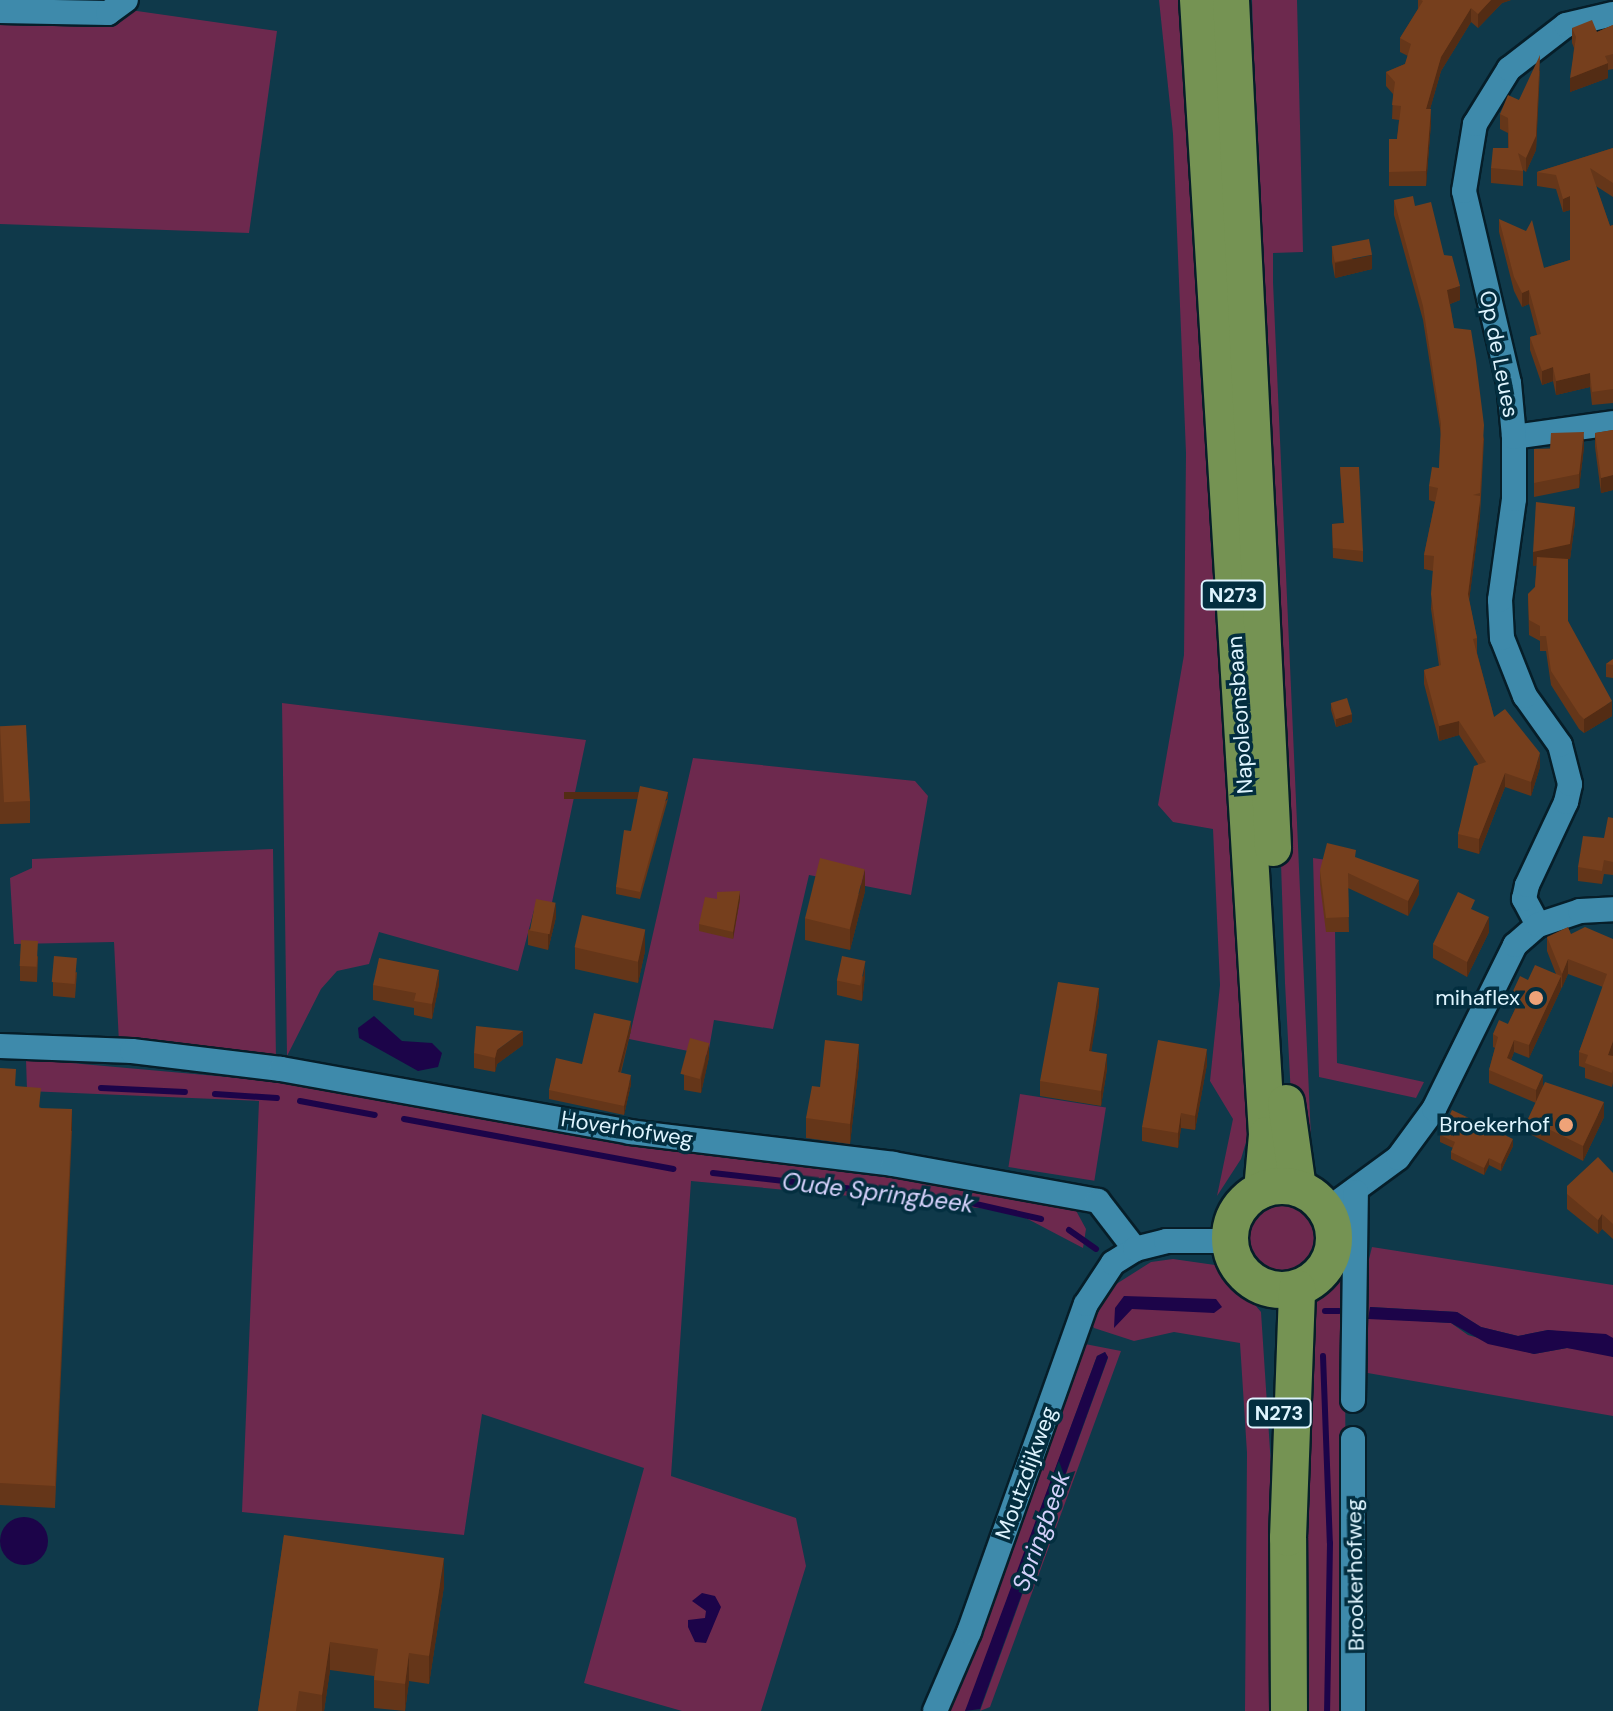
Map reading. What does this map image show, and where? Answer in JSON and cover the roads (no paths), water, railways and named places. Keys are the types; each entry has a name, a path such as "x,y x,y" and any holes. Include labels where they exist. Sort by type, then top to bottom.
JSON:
{"main road":[{"name":"Napoleonsbaan","path":"1198,0 1267,1135 1262,1190"},
{"name":"Napoleonsbaan","path":"1231,0 1288,1135 1298,1188"},
{"path":"1298,1188 1342,1201 1331,1257 1312,1281 1283,1289 1241,1271 1229,1241 1238,1210 1262,1190 1298,1188"},
{"name":"N273","path":"1283,1289 1289,1711"}],"street":[{"path":"0,11 108,13 126,0"},
{"name":"Op de Leues","path":"1538,925 1524,899 1527,885 1566,802 1570,784 1560,745 1525,696 1502,638 1500,600 1514,499 1514,437 1509,383 1464,191 1475,124 1509,69 1536,44 1566,25 1613,14"},
{"path":"1514,437 1613,423"},
{"path":"1353,1400 1342,1201 1398,1158 1434,1109 1515,945 1538,925 1580,911 1613,909"},
{"name":"Hoverhofweg","path":"0,1046 132,1051 325,1074 630,1132 909,1167 1098,1201 1135,1249"},
{"path":"1135,1249 1166,1241 1229,1241"},
{"name":"Moutzdijkweg","path":"935,1711 969,1632 1086,1304 1113,1263 1135,1249"},
{"name":"Brookerhofweg","path":"1353,1439 1353,1711"}],"water":[{"path":"374,1016 402,1041 432,1043 442,1053 438,1067 418,1071 359,1038 358,1028"},
{"path":"1124,1296 1216,1299 1222,1307 1214,1313 1132,1309 1114,1328 1115,1308"},
{"path":"1370,1307 1457,1312 1481,1327 1518,1336 1548,1330 1606,1334 1613,1338 1613,1357 1567,1348 1534,1354 1488,1344 1451,1323 1368,1319"},
{"path":"1105,1352 1108,1357 980,1709 965,1711 1097,1356"},
{"path":"24,1517 33,1518 41,1524 47,1532 47,1550 41,1558 33,1564 24,1565 15,1564 7,1558 1,1550 0,1541 1,1532 7,1524 15,1518"},
{"path":"702,1593 715,1596 721,1607 706,1643 695,1642 688,1627 688,1620 705,1618 706,1611 692,1601"}],"waterway":[{"name":"Oude Springbeek","path":"101,1088 185,1092"},
{"name":"Oude Springbeek","path":"215,1094 277,1098"},
{"name":"Oude Springbeek","path":"300,1101 375,1115"},
{"name":"Oude Springbeek","path":"404,1119 673,1169"},
{"name":"Oude Springbeek","path":"713,1173 967,1202 1041,1219"},
{"name":"Oude Springbeek","path":"1069,1230 1096,1249"},
{"name":"Springbeek","path":"1325,1311 1339,1311"},
{"path":"1323,1356 1330,1543 1327,1711"}],"place":[{"name":"mihaflex","path":"1536,998"},
{"name":"Broekerhof","path":"1566,1125"}]}
